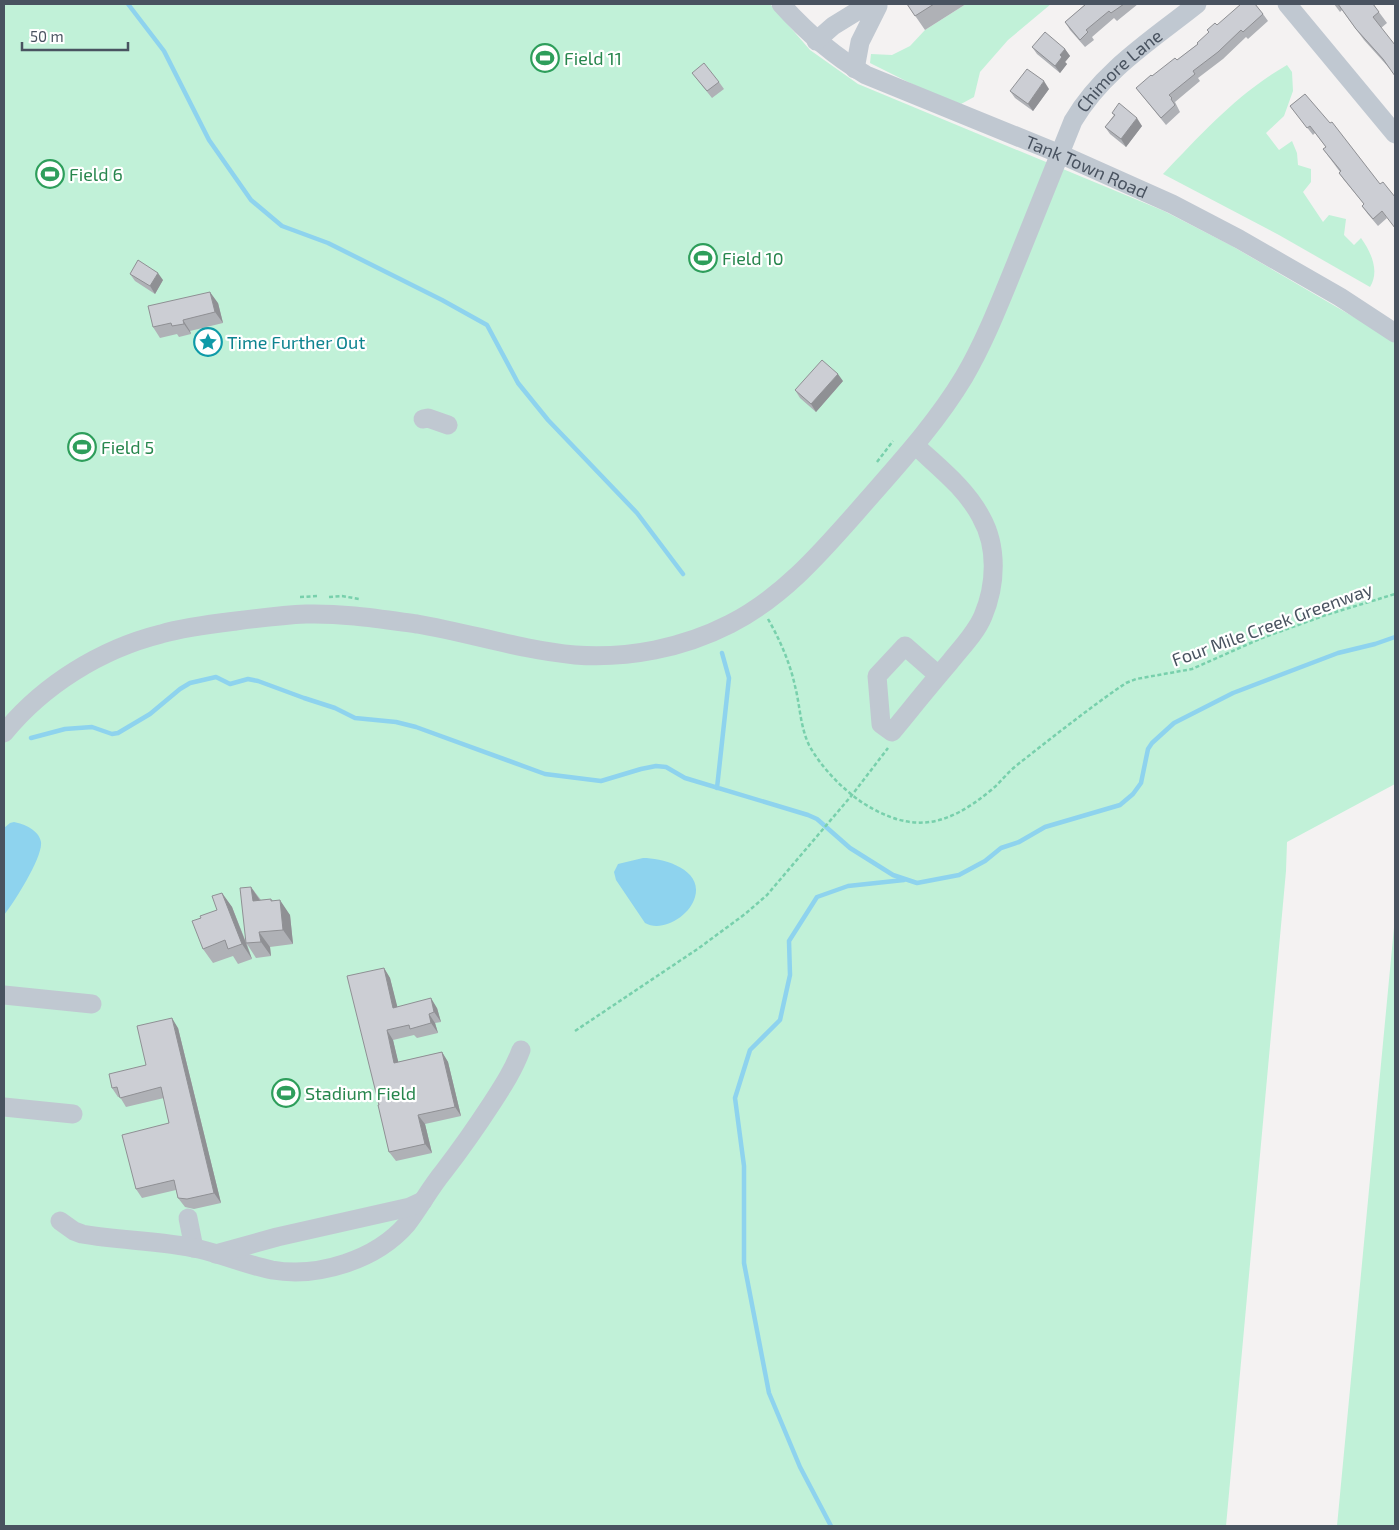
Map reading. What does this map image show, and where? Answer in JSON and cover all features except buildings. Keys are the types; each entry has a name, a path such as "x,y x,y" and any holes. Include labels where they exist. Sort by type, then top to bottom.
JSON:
{"street":[{"name":"Tank Town Road","path":"781,4 816,40 855,69 884,84 1060,154 1172,204 1239,239 1340,297 1395,332"},
{"name":"Chimore Lane","path":"4,733 25,711 58,683 85,665 158,634 224,622 309,614 370,618 574,654 638,653 676,645 730,624 775,596 807,567 832,541 914,445 951,398 981,345 996,313 1073,121 1082,105 1114,70 1197,4"},
{"path":"1287,4 1395,134"},
{"path":"816,40 833,26 859,10 880,5"},
{"path":"855,69 860,42 880,5"},
{"path":"424,419 428,418 448,425"},
{"path":"914,445 969,498 982,517 993,557 993,580 990,598 982,617 972,633 892,732 881,724 877,676 905,646 938,675"},
{"path":"4,996 92,1004"},
{"path":"60,1221 82,1234 194,1248 256,1267 288,1272 306,1272 332,1267 362,1256 378,1248 406,1225 436,1180 469,1139 511,1074 521,1050"},
{"path":"4,1107 73,1114"},
{"path":"432,1160 436,1180"},
{"path":"216,1254 320,1227 410,1207 422,1200"},
{"path":"188,1218 194,1248"}],"path":[{"name":"Four Mile Creek Greenway","path":"765,613 782,646 792,672 802,723 809,744 825,768 852,795 876,811 900,821 927,823 965,810 1022,761 1126,683 1136,679 1192,669 1262,638 1334,612 1395,594"},
{"path":"576,1031 699,948 767,895 852,795 888,747 892,732"}],"green space":[{"path":"4,4 770,4 810,50 858,84 1164,211 1232,246 1395,341 1395,784 1287,842 1286,871 1226,1526 4,1526"},
{"path":"966,4 1051,4 1008,40 980,72 974,97 961,104 922,89 870,63 871,54 892,55 910,46 925,30"},
{"path":"1287,65 1292,72 1293,91 1284,116 1266,133 1279,150 1292,141 1297,153 1298,165 1311,169 1311,182 1303,192 1323,222 1329,215 1346,219 1344,235 1354,245 1361,238 1373,262 1374,275 1370,287 1279,235 1163,174 1236,101"},
{"path":"1395,917 1395,1526 1337,1526"}],"water":[{"path":"14,822 34,831 41,842 33,869 4,915 4,828"},
{"path":"643,858 661,860 679,867 693,879 696,887 692,904 681,916 667,924 652,926 645,923 616,880 614,872 618,864"}],"waterway":[{"path":"128,4 164,51 209,140 251,200 282,226 328,243 442,300 487,325 518,383 548,420 637,513 683,574"},
{"path":"31,738 65,729 92,727 112,734 118,733 150,714 190,683 216,677 230,684 248,679 335,708 355,718 396,722 416,727 545,774 601,781 641,769 656,766 666,767 685,778 817,819 850,848 893,875 917,883 959,875 985,861 1001,848 1019,842 1045,827 1120,805 1133,794 1141,783 1148,749 1174,723 1233,693 1338,653 1395,637"},
{"path":"717,788 729,678 722,653"},
{"path":"831,1526 800,1467 769,1393 744,1263 744,1166 735,1098 750,1050 780,1020 790,975 789,941 817,897 848,886 904,880"}],"place":[{"name":"Field 11","path":"545,58"},
{"name":"Field 6","path":"50,174"},
{"name":"Field 10","path":"703,258"},
{"name":"Time Further Out","path":"208,342"},
{"name":"Field 5","path":"82,447"},
{"name":"Stadium Field","path":"286,1093"}]}
